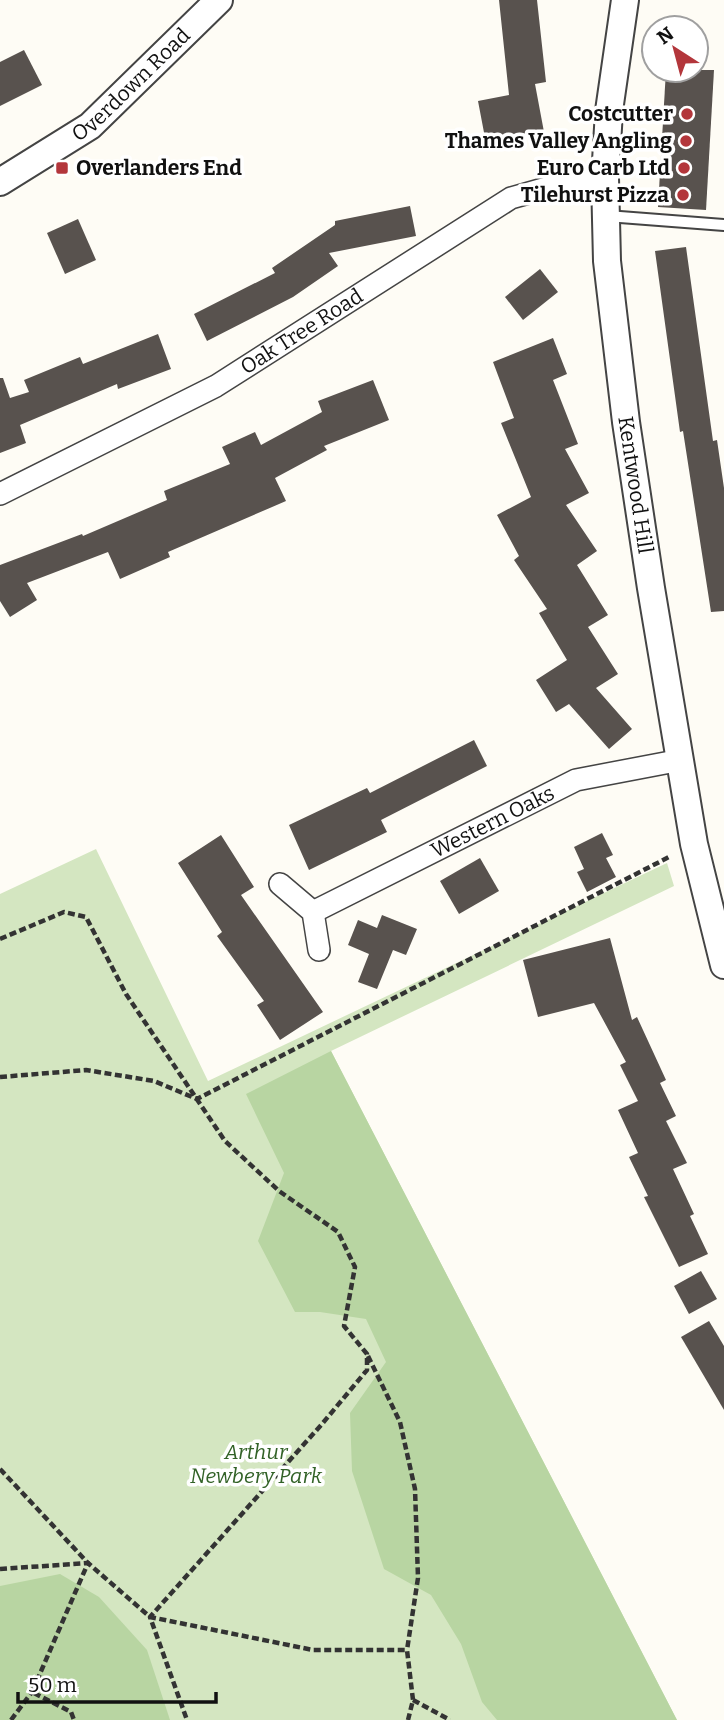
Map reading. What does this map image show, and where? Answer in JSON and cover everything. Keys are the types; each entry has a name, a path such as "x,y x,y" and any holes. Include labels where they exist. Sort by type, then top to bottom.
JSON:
{"street":[{"name":"Overdown Road","path":"0,182 90,126 219,0"},
{"name":"Kentwood Hill","path":"625,0 609,111 604,216 607,261 626,422 651,588 695,844 724,965"},
{"name":"Oak Tree Road","path":"0,494 216,386 512,198 557,185 605,178"},
{"name":"Western Oaks","path":"313,912 576,780 681,760"},
{"path":"280,884 313,912 319,950"}],"lane":[{"path":"604,216 724,225"}],"path":[{"path":"0,1077 86,1070 154,1082 197,1099 695,844"},
{"path":"0,939 64,912 86,917 126,994 225,1142 279,1191 338,1232 355,1267 344,1326 366,1353 400,1422 415,1489 418,1578 407,1650 413,1700 408,1720"},
{"path":"150,1617 367,1370 366,1353"},
{"path":"0,1469 88,1563 150,1617 187,1720"},
{"path":"0,1569 88,1563"},
{"path":"11,1720 32,1692 88,1563"},
{"path":"150,1617 313,1650 407,1650"},
{"path":"32,1692 71,1712 74,1720"},
{"path":"413,1700 450,1720"}],"green space":[{"name":"Arthur Newbery Park","path":"96,849 208,1081 667,863 674,886 331,1051 677,1720 0,1720 0,894"},
{"path":"331,1051 677,1720 497,1720 482,1702 461,1644 431,1595 384,1569 352,1471 350,1413 386,1362 366,1319 320,1312 295,1312 258,1241 284,1173 246,1094"},
{"path":"60,1574 99,1597 147,1650 170,1720 0,1720 0,1586"}],"building":[{"path":"499,0 537,0 546,82 535,84 544,132 486,143 478,101 509,95"},
{"path":"24,50 42,85 0,106 0,62"},
{"path":"710,70 714,70 706,210 658,207 665,84 710,84"},
{"path":"410,206 416,236 329,253 338,266 293,297 207,341 194,314 275,273 272,268 335,225 335,221"},
{"path":"78,219 96,260 65,274 47,233"},
{"path":"686,247 713,441 717,440 724,488 724,611 711,612 683,431 680,432 655,251"},
{"path":"540,269 558,292 523,320 505,297"},
{"path":"158,334 171,369 118,389 117,384 20,425 26,443 0,453 0,378 3,378 10,398 29,392 24,380 80,357 83,364"},
{"path":"553,338 567,374 553,380 578,444 565,449 589,493 566,505 597,551 577,565 608,615 588,627 618,674 596,688 632,729 609,749 569,704 556,712 536,680 567,660 539,613 547,609 514,560 519,556 497,515 531,497 501,423 514,418 493,362"},
{"path":"373,380 389,420 324,446 327,450 275,478 286,501 168,552 170,557 120,579 108,552 27,583 37,600 10,617 0,601 0,565 82,534 83,536 167,500 164,491 230,464 222,447 255,432 261,445 322,412 318,401"},
{"path":"474,740 487,766 381,820 387,832 309,870 289,825 367,788 370,793"},
{"path":"602,833 613,855 606,858 616,877 587,892 577,872 584,869 574,847"},
{"path":"221,835 254,887 241,895 323,1012 280,1040 257,1005 264,1001 217,936 222,932 178,863"},
{"path":"480,858 499,891 459,914 440,881"},
{"path":"382,915 417,929 406,955 393,950 377,989 358,982 369,954 348,945 358,920 377,928"},
{"path":"610,938 632,1020 637,1017 666,1080 660,1083 676,1116 666,1121 687,1163 673,1169 694,1214 690,1216 708,1254 679,1267 644,1197 648,1196 629,1157 638,1153 618,1110 638,1101 620,1065 626,1062 594,1003 538,1017 523,960"},
{"path":"701,1271 717,1299 689,1314 674,1286"},
{"path":"709,1321 724,1346 724,1410 681,1337"}],"place":[{"name":"Costcutter","path":"687,114"},
{"name":"Thames Valley Angling","path":"686,141"},
{"name":"Overlanders End","path":"62,168"},
{"name":"Euro Carb Ltd","path":"684,168"},
{"name":"Tilehurst Pizza","path":"683,195"}]}
